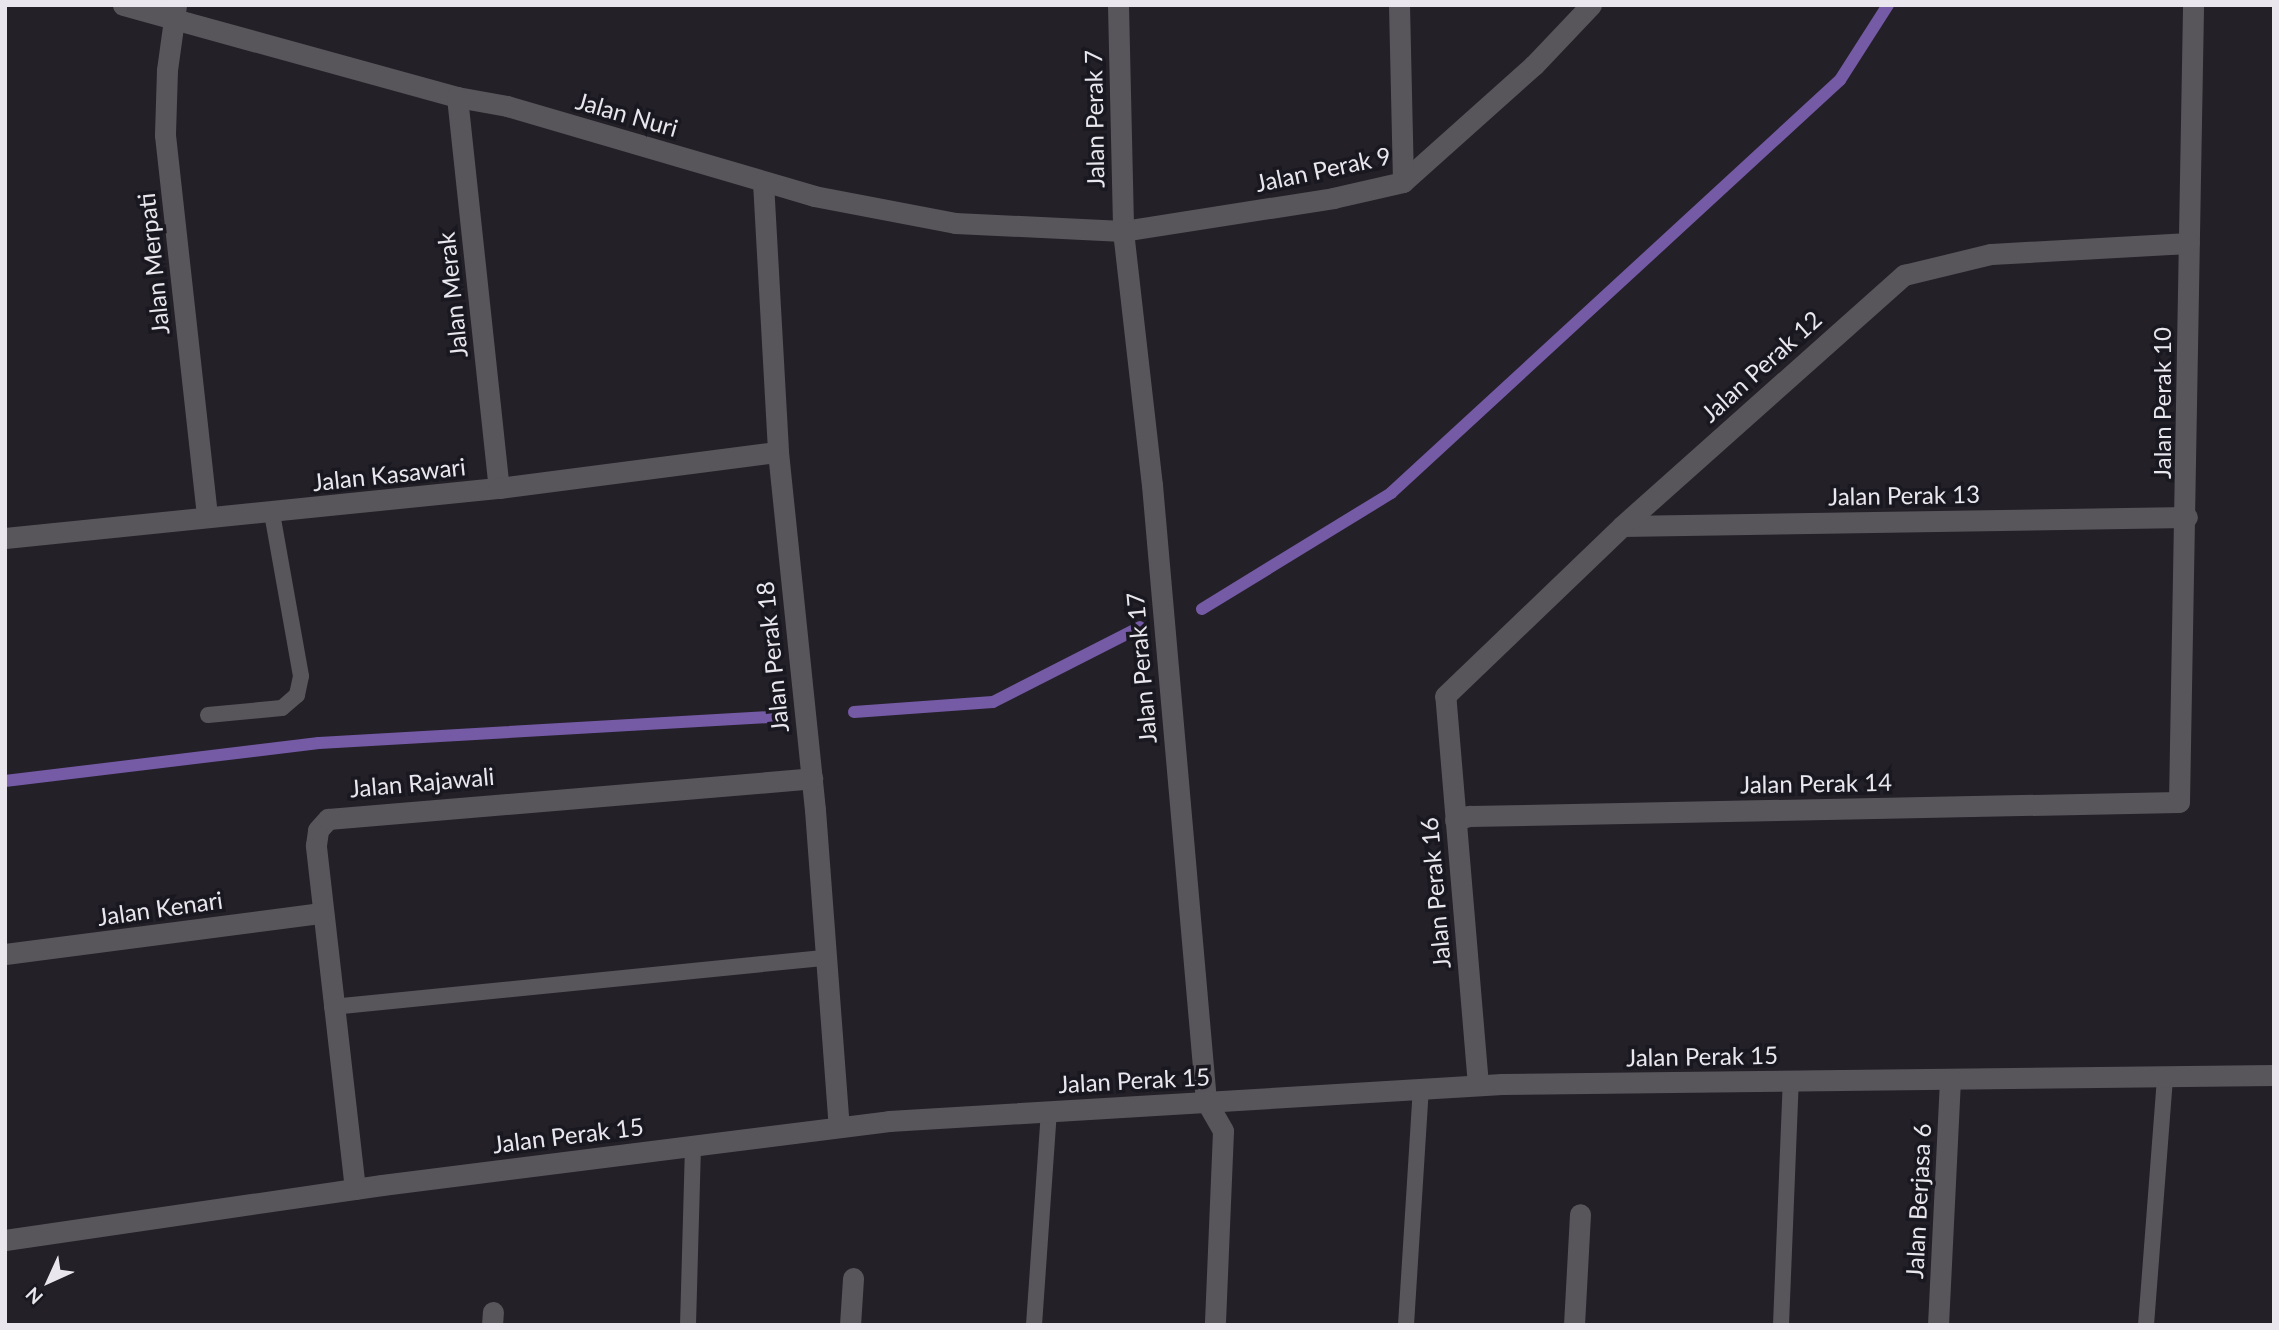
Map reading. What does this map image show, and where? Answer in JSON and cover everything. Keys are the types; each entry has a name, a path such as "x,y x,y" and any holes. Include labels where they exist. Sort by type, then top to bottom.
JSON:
{"street":[{"name":"Jalan Nuri","path":"123,5 174,12 457,97 507,106 763,182 955,223 1123,231"},
{"name":"Jalan Perak 7","path":"1118,5 1123,231"},
{"path":"1399,5 1403,182"},
{"name":"Jalan Perak 9","path":"1123,231 1333,198 1403,182 1451,142 1591,5"},
{"name":"Jalan Perak 10","path":"2179,802 2187,517 2193,5"},
{"name":"Jalan Merpati","path":"174,12 165,135 207,517"},
{"name":"Jalan Merak","path":"457,97 499,488"},
{"name":"Jalan Perak 18","path":"763,182 778,452 811,778 839,1127"},
{"name":"Jalan Perak 17","path":"1123,231 1152,485 1206,1101"},
{"name":"Jalan Perak 12","path":"1445,696 1622,526 1904,275 1991,254 2189,243"},
{"name":"Jalan Kasawari","path":"5,538 499,488 778,452"},
{"name":"Jalan Perak 13","path":"1622,526 2187,517"},
{"name":"Jalan Perak 16","path":"1445,696 1478,1085"},
{"name":"Jalan Rajawali","path":"355,1189 321,913 316,845 318,830 337,815 811,778"},
{"name":"Jalan Perak 14","path":"1455,820 1469,816 2179,802"},
{"name":"Jalan Kenari","path":"5,954 321,913"},
{"name":"Jalan Perak 15","path":"5,1240 355,1189 839,1127 1049,1111 1478,1085 2274,1075"},
{"name":"Jalan Berjasa 6","path":"1938,1325 1950,1080"},
{"path":"1206,1101 1223,1131 1215,1325"},
{"path":"1574,1325 1580,1214"},
{"path":"850,1325 853,1278"}],"lane":[{"path":"208,715 282,708 297,695 301,676 272,513"},
{"path":"332,1007 826,958"},
{"path":"2146,1325 2165,1076"},
{"path":"1781,1325 1791,1081"},
{"path":"1406,1325 1421,1089"},
{"path":"1034,1325 1049,1111"},
{"path":"688,1325 693,1146"}],"waterway":[{"path":"1202,609 1391,493 1840,80 1888,5"},
{"path":"854,712 993,702 1140,627"},
{"path":"5,781 319,743 781,716"}]}
